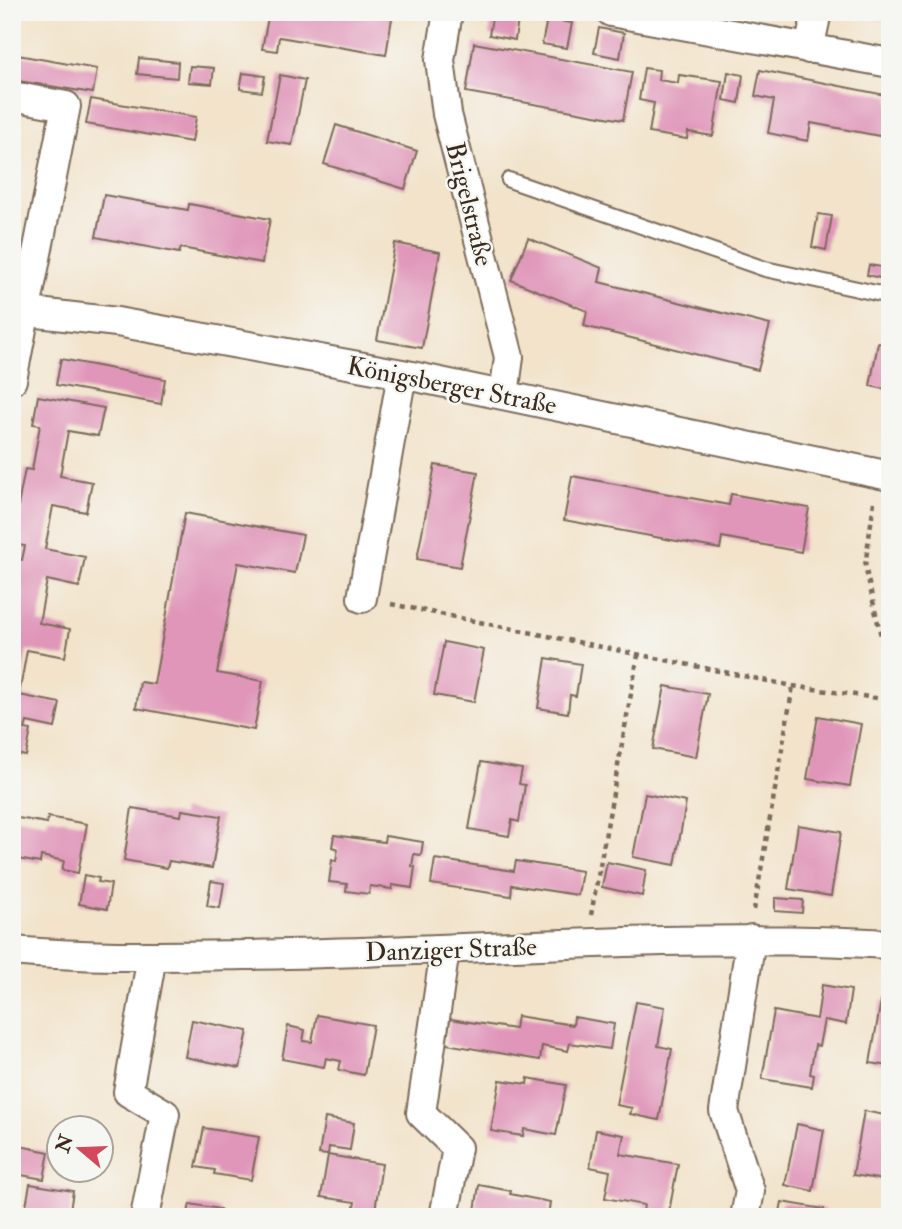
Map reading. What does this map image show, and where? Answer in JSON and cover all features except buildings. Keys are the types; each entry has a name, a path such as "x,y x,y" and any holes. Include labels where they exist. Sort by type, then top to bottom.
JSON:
{"street":[{"name":"Brigelstraße","path":"447,12 440,60 447,114 509,357 504,395"},
{"path":"611,12 890,63"},
{"path":"809,49 817,12"},
{"path":"12,96 65,106 19,310 12,380"},
{"name":"Königsberger Straße","path":"19,310 117,323 402,374 884,475"},
{"path":"362,598 402,374"},
{"path":"745,1217 750,1191 724,1111 751,939"},
{"name":"Danziger Straße","path":"12,951 152,956 445,950 751,939 890,944"},
{"path":"443,1217 457,1148 421,1113 445,950"},
{"path":"145,1217 165,1114 128,1092 152,956"}],"lane":[{"path":"509,180 765,269 890,296"}],"path":[{"path":"884,475 865,566 890,676"},
{"path":"362,598 793,686 890,701"},
{"path":"586,943 638,654"},
{"path":"751,939 755,900 793,686"}]}
